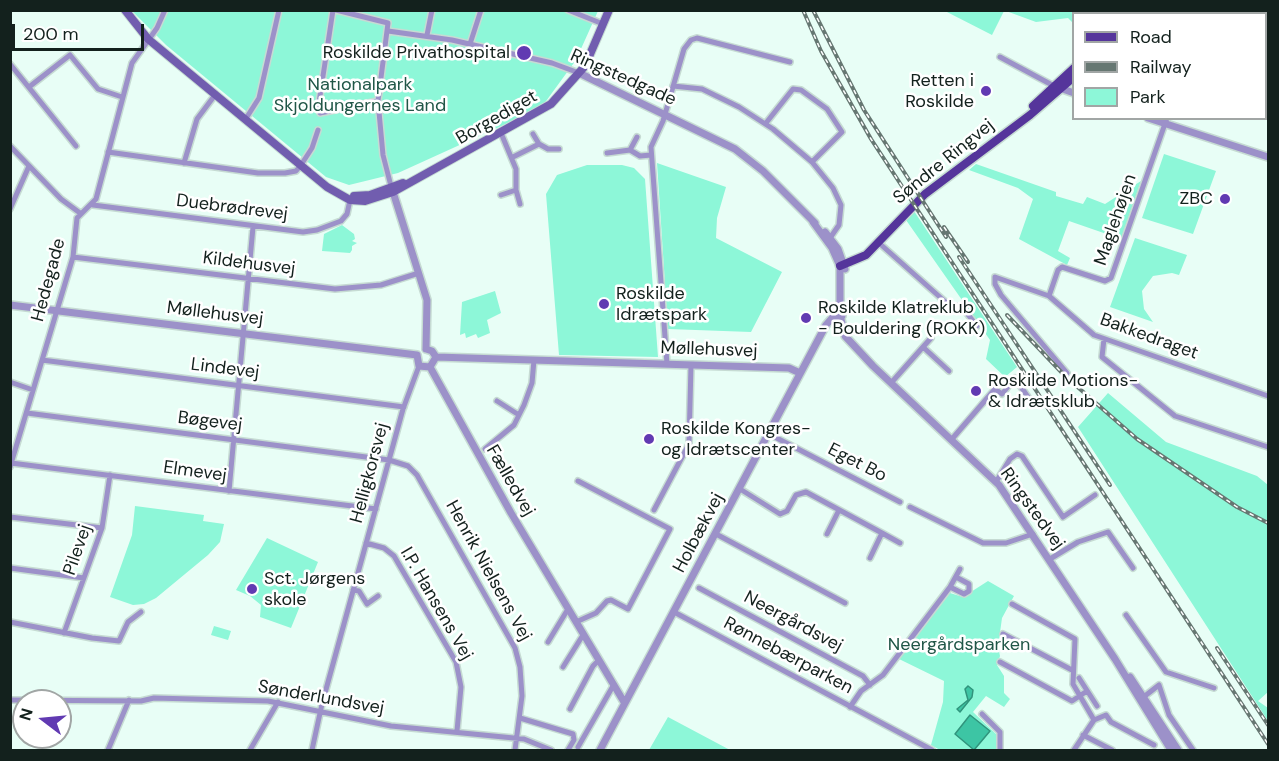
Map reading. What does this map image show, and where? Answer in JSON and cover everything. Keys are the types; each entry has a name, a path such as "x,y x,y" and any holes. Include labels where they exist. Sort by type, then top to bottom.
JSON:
{"main road":[{"path":"125,10 148,39 338,193 350,200 375,200 392,190"},
{"name":"Borgediget","path":"392,190 501,134 551,104 579,73 609,10"},
{"name":"Søndre Ringvej","path":"1058,88 1072,70"},
{"name":"Søndre Ringvej","path":"842,266 866,255 907,210 925,194 1072,78"},
{"path":"338,193 360,196 392,190"}],"street":[{"path":"11,149 61,199 80,213 93,205 106,168 122,97 134,59 165,10"},
{"path":"246,120 259,98 279,10"},
{"path":"378,101 320,113 318,106 328,29 334,10 387,21 388,31 378,101 383,155 419,273 428,312 426,348 417,355 420,366 430,367 436,357 426,348"},
{"path":"426,35 432,10"},
{"path":"470,44 481,10"},
{"path":"568,10 603,24"},
{"name":"Ringstedgade","path":"388,31 426,35 552,63 579,73 664,113 749,159 830,238 838,249 842,266"},
{"path":"667,364 651,155 653,140 686,44 694,38 790,62"},
{"path":"29,87 70,56 98,89 122,97"},
{"path":"1000,57 1058,88 1072,92"},
{"path":"10,64 76,146"},
{"path":"673,86 702,89 766,123 812,162 833,188 841,205 839,225 830,238"},
{"path":"766,123 793,89 801,90 827,109 842,132 812,162"},
{"path":"184,163 191,133 215,94"},
{"path":"1166,121 1269,157"},
{"name":"Maglehøjen","path":"1048,296 1058,270 1062,267 1105,281 1111,278 1166,121"},
{"path":"108,152 272,174 296,171 312,148 318,130"},
{"path":"501,134 513,157 516,169 516,190 520,204"},
{"path":"534,134 539,144 548,149 559,149"},
{"path":"630,150 637,137"},
{"path":"513,157 539,144"},
{"path":"607,153 630,150 640,156 651,155"},
{"path":"10,209 29,166"},
{"path":"501,195 516,190"},
{"name":"Duebrødrevej","path":"93,205 299,232 317,230 345,218 350,200"},
{"name":"Hedegade","path":"11,465 74,257 80,213"},
{"name":"Ringstedgade","path":"813,222 842,266"},
{"path":"228,491 253,227"},
{"path":"879,243 950,306 962,307 977,326"},
{"name":"Kildehusvej","path":"74,257 335,290 381,285 419,273"},
{"name":"Ringstedvej","path":"842,266 842,318 852,345 996,482 1050,559 1172,750"},
{"name":"Bakkedraget","path":"1067,373 1001,295 995,284 995,277 1048,296 1060,304 1086,330 1104,339 1269,396"},
{"name":"Møllehusvej","path":"10,305 417,355"},
{"name":"Holbækvej","path":"600,750 823,329 830,319 842,318"},
{"path":"891,383 931,338"},
{"path":"1104,339 1102,357 1175,416 1269,447"},
{"path":"923,347 949,371"},
{"name":"Møllehusvej","path":"436,357 789,368 801,374"},
{"name":"Lindevej","path":"42,360 404,406"},
{"path":"485,449 501,438 519,415 532,383 534,360"},
{"path":"654,510 689,444 691,365"},
{"name":"Helligkorsvej","path":"312,750 320,711 404,406 420,366"},
{"name":"Fælledvej","path":"430,367 442,392 624,702"},
{"path":"952,439 995,389 1002,394 1016,378 1032,403"},
{"path":"10,382 33,390"},
{"path":"497,401 519,415"},
{"name":"Bøgevej","path":"27,413 389,460"},
{"name":"Eget Bo","path":"769,434 900,502"},
{"path":"10,441 17,443"},
{"path":"996,482 1010,459 1017,454 1022,456 1064,517 1095,495"},
{"name":"Henrik Nielsens Vej","path":"389,460 408,466 417,475 508,632 520,667 520,718 514,750"},
{"name":"Elmevej","path":"11,465 376,509"},
{"name":"Pilevej","path":"64,633 102,528 110,476"},
{"path":"576,622 596,613 607,601 611,600 628,609 670,529 578,481"},
{"path":"740,489 780,514 787,511 796,495 806,492 900,543"},
{"path":"910,507 983,543 1006,543 1033,534"},
{"path":"827,534 839,510"},
{"path":"10,517 102,528"},
{"path":"1050,559 1078,542 1108,532 1133,568"},
{"path":"870,558 882,533"},
{"path":"716,534 845,603"},
{"name":"I.P. Hansens Vej","path":"366,543 384,548 394,556 456,662 461,687 457,731"},
{"path":"10,568 84,578"},
{"path":"850,707 870,685 883,675 950,588 960,569"},
{"path":"950,588 964,594 969,591 969,584 956,577"},
{"name":"Neergårdsvej","path":"699,588 863,676 870,685"},
{"path":"353,590 359,591 367,604 378,596"},
{"path":"1012,604 1072,636 1077,645 1072,670 1073,684 1094,720"},
{"path":"548,642 568,609"},
{"path":"10,622 119,641 128,622 141,612"},
{"name":"Rønnebærparken","path":"674,612 932,750"},
{"path":"1126,615 1166,672 1215,688"},
{"path":"1003,634 1072,670"},
{"path":"563,667 583,635"},
{"path":"570,709 598,661"},
{"path":"1000,662 1072,701 1087,691"},
{"path":"1141,699 1159,685 1166,672"},
{"path":"1078,678 1097,706"},
{"path":"1159,685 1169,715 1193,750"},
{"path":"578,747 613,686"},
{"name":"Sønderlundsvej","path":"10,700 219,699 278,702 391,726 517,738 532,741 551,750"},
{"name":"Ringstedvej","path":"1141,699 1178,750"},
{"path":"108,750 129,700"},
{"path":"250,750 278,702"},
{"path":"982,714 1000,732 1000,750"},
{"path":"1074,750 1094,720 1106,715 1111,722 1154,745"},
{"path":"520,718 573,734 574,740 568,750"},
{"path":"1083,735 1112,750"}],"green space":[{"name":"Nationalpark Skjoldungernes Land","path":"132,11 598,11 576,60 541,108 398,173 349,185 326,177 166,45"},
{"path":"945,11 1004,11 992,35"},
{"path":"1006,11 1116,11 1072,12 1072,22 1068,18 1036,22"},
{"path":"1164,154 1216,171 1193,234 1142,218"},
{"name":"Roskilde Idrætspark","path":"657,163 726,187 717,218 716,238 782,272 751,332 668,329"},
{"path":"976,164 1056,192 1056,196 1083,204 1087,197 1105,204 1141,181 1121,239 1069,221 1058,251 1070,258 1067,265 1019,239 1033,199 1018,188 969,170"},
{"name":"Roskilde Idrætspark","path":"587,165 622,165 634,168 645,179 658,357 559,355 546,194 557,175"},
{"path":"914,211 1017,367 1005,377 986,359 990,340 906,220"},
{"path":"342,225 354,234 355,239 352,241 357,243 352,246 350,253 322,251 324,234"},
{"path":"1135,238 1187,255 1179,275 1172,273 1153,276 1142,291 1144,309 1153,322 1110,307"},
{"path":"495,291 501,313 487,320 490,333 478,338 476,334 466,338 465,333 460,335 462,302"},
{"path":"1108,393 1166,442 1257,476 1268,485 1268,692 1258,701 1268,708 1268,721 1078,427"},
{"path":"135,506 204,515 203,521 224,524 220,542 208,555 156,598 144,604 133,605 110,597 132,535"},
{"path":"267,538 318,562 291,628 260,617 261,605 250,596 236,590"},
{"name":"Neergårdsparken","path":"988,581 1014,596 1002,618 998,647 1000,656 997,665 1004,676 1004,693 1010,699 1004,707 986,696 973,712 996,734 997,749 940,750 931,745 943,702 944,681 899,659 950,593 963,597"},
{"path":"214,626 231,631 228,640 211,635"},
{"path":"668,717 730,750 649,750"}],"shaded area":[{"path":"968,686 973,690 972,697 960,712 957,709 968,700 965,689"},
{"path":"970,715 990,731 974,750 955,734"}],"railway":[{"path":"803,10 821,51 871,139 1268,744"},
{"path":"813,10 864,110 946,237"},
{"path":"944,227 968,262"},
{"path":"959,257 1110,485"},
{"path":"1007,315 1065,376 1137,439 1237,507 1268,523"},
{"path":"1217,648 1268,725"}],"place":[{"name":"Roskilde Privathospital","path":"524,53"},
{"name":"Retten i Roskilde","path":"986,91"},
{"name":"ZBC","path":"1225,199"},
{"name":"Roskilde Idrætspark","path":"604,304"},
{"name":"Roskilde Klatreklub - Bouldering (ROKK)","path":"806,318"},
{"name":"Roskilde Motions- & Idrætsklub","path":"976,391"},
{"name":"Roskilde Kongres- og Idrætscenter","path":"649,439"},
{"name":"Sct. Jørgens skole","path":"252,589"}]}
